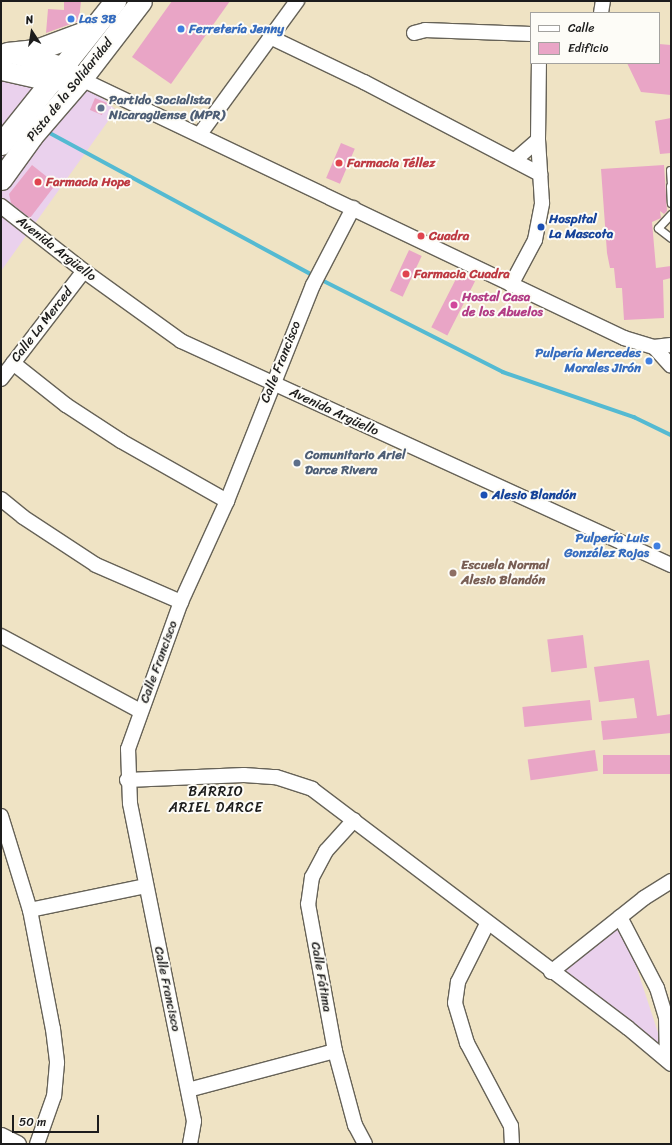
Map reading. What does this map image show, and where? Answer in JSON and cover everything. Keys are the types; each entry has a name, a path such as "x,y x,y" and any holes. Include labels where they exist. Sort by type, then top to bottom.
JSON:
{"main road":[{"name":"Pista de la Solidaridad","path":"1,144 56,73 115,1"},
{"name":"Pista de la Solidaridad","path":"1,179 32,136 81,79 141,1"},
{"path":"3,58 36,50 92,28"},
{"path":"3,58 81,79"}],"street":[{"path":"200,134 298,1"},
{"path":"601,12 603,1"},
{"path":"414,32 425,30 530,34"},
{"path":"270,37 364,82 540,174"},
{"path":"511,285 535,240 542,203 538,140 539,64"},
{"path":"81,79 200,134 511,285 624,338 654,347 671,345"},
{"path":"515,160 538,140"},
{"name":"Avenida Argüello","path":"1,206 84,271 182,342 671,565"},
{"name":"Calle Francisco","path":"190,1144 194,1121 146,886 127,780 128,749 140,711 181,602 227,501 272,384 313,285 353,208"},
{"name":"Calle La Merced","path":"1,379 84,271"},
{"path":"654,347 671,366"},
{"path":"13,363 66,405 121,441 227,501"},
{"path":"1,499 22,517 96,565 181,602"},
{"path":"1,636 140,711"},
{"path":"127,780 244,775 276,777 312,789 669,1062"},
{"path":"1,816 30,910 53,1029 57,1064 54,1096 37,1144"},
{"name":"Calle Fátima","path":"354,820 326,851 312,877 308,904 335,1051 355,1125 365,1144"},
{"path":"551,972 644,898 671,882"},
{"path":"30,910 146,886"},
{"path":"620,917 657,988 666,1017 669,1062"},
{"path":"487,924 458,982 455,1002 467,1043 511,1126 512,1144"},
{"path":"188,1090 335,1051"},
{"path":"1,1136 17,1144"}],"lane":[{"path":"670,170 671,203"},
{"path":"671,214 658,228 671,238"}],"shaded area":[{"path":"1,70 81,79 116,110 1,271"},
{"path":"620,917 667,1060 551,972"}],"building":[{"path":"64,1 81,1 79,21 46,33 48,9 64,10"},
{"name":"Ferretería Jenny","path":"172,1 230,1 171,84 132,57"},
{"path":"660,44 671,45 671,95 641,92 627,64 660,64"},
{"path":"95,98 107,103 102,115 90,110"},
{"path":"671,118 671,153 660,154 655,121"},
{"name":"Farmacia Téllez","path":"341,143 355,149 340,184 326,178"},
{"path":"32,165 56,184 30,218 11,203 9,194"},
{"path":"664,165 667,211 664,214 660,211 661,218 652,222 656,268 671,266 671,278 663,280 664,318 624,320 622,288 616,288 614,268 610,268 607,253 601,169"},
{"name":"Farmacia Cuadra","path":"409,250 422,256 403,297 390,291"},
{"name":"Hostal Casa de los Abuelos","path":"459,273 475,281 447,336 431,327"},
{"path":"583,635 587,668 551,672 547,639"},
{"path":"649,660 657,716 671,714 671,733 603,740 601,721 637,718 634,698 599,702 594,667"},
{"path":"590,700 592,720 524,727 522,707"},
{"path":"595,750 598,771 531,780 528,759"},
{"path":"603,755 671,755 671,774 603,774"}],"waterway":[{"path":"50,133 315,276"},
{"path":"320,279 503,372 634,417 671,435"}],"place":[{"name":"Las 3B","path":"71,19"},
{"name":"Ferretería Jenny","path":"181,29"},
{"name":"Partido Socialista Nicaragüense (MPR)","path":"101,108"},
{"name":"Farmacia Téllez","path":"339,163"},
{"name":"Farmacia Hope","path":"38,182"},
{"name":"Hospital La Mascota","path":"541,227"},
{"name":"Cuadra","path":"421,236"},
{"name":"Farmacia Cuadra","path":"406,274"},
{"name":"Hostal Casa de los Abuelos","path":"454,305"},
{"name":"Pulpería Mercedes Morales Jirón","path":"649,361"},
{"name":"Comunitario Ariel Darce Rivera","path":"297,463"},
{"name":"Alesio Blandón","path":"484,495"},
{"name":"Pulpería Luis González Rojas","path":"657,546"},
{"name":"Escuela Normal Alesio Blandón","path":"453,573"}],"district":[{"name":"BARRIO ARIEL DARCE","path":"216,800"}]}
